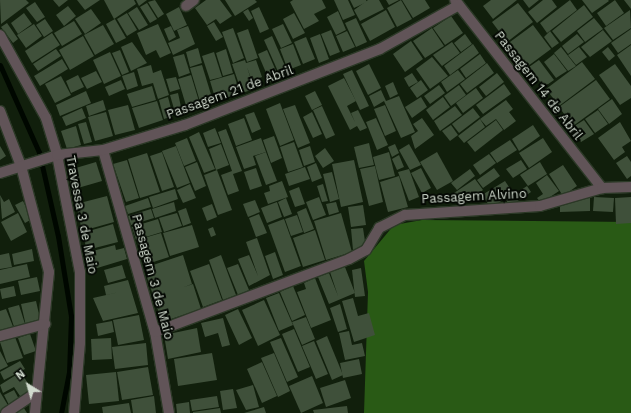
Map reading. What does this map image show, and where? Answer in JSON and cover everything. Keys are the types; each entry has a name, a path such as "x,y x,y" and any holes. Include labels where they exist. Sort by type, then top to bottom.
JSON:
{"street":[{"name":"Passagem 21 de Abril","path":"0,174 55,156 103,150 185,125 380,49 457,3"},
{"name":"Passagem 14 de Abril","path":"457,3 602,188"},
{"name":"Travessa 3 de Maio","path":"0,35 46,118 80,272 80,343 74,413"},
{"path":"0,111 25,165 49,272 35,413"},
{"name":"Passagem 3 de Maio","path":"103,150 155,332 169,413"},
{"name":"Passagem Alvino","path":"155,332 349,259 366,250 379,228 405,215 540,206 602,188 631,187"},
{"path":"0,336 45,324"},
{"path":"6,413 36,393"}],"green space":[{"path":"422,220 631,222 631,413 364,413 368,292 364,261 394,225"}],"building":[{"path":"0,0 26,0 29,3 1,24"},
{"path":"53,0 68,0 59,7"},
{"path":"77,0 100,0 85,10"},
{"path":"104,0 134,0 136,4 114,19"},
{"path":"136,0 147,0 139,6"},
{"path":"155,0 164,14 158,18 148,2"},
{"path":"206,0 220,0 232,16 220,24 216,19 207,25 195,8"},
{"path":"225,0 255,0 257,2 235,16"},
{"path":"293,0 322,0 326,8 314,14 319,21 304,29 290,2"},
{"path":"334,0 348,0 355,15 343,20"},
{"path":"350,0 366,0 367,2 354,8"},
{"path":"368,0 379,0 384,9 360,21 354,10"},
{"path":"386,0 399,0 389,5"},
{"path":"401,0 412,19 397,27 387,8"},
{"path":"402,0 425,0 430,8 413,18"},
{"path":"491,0 517,0 493,19 483,6"},
{"path":"523,0 539,0 529,8"},
{"path":"543,0 552,0 557,7 537,23 528,12"},
{"path":"570,0 577,10 547,33 540,23"},
{"path":"582,0 608,0 609,1 592,13"},
{"path":"615,0 624,13 606,26 597,13"},
{"path":"624,0 631,0 631,9"},
{"path":"35,2 45,17 37,22 26,8"},
{"path":"147,3 157,19 150,23 140,7"},
{"path":"518,3 533,22 507,42 492,22"},
{"path":"584,5 593,17 561,42 552,31"},
{"path":"68,6 76,16 64,26 56,15"},
{"path":"137,7 148,25 139,30 128,13"},
{"path":"179,7 187,25 174,31 166,14"},
{"path":"259,7 269,29 260,33 251,11"},
{"path":"91,9 101,23 85,34 75,19"},
{"path":"248,9 253,18 249,21 243,12"},
{"path":"386,10 395,27 370,41 361,24"},
{"path":"630,10 631,28 613,40 604,28"},
{"path":"338,11 346,30 336,35 327,17"},
{"path":"24,13 32,24 18,34 11,23"},
{"path":"127,13 137,30 127,36 117,19"},
{"path":"294,13 305,33 293,39 283,19"},
{"path":"451,16 463,33 445,45 433,28"},
{"path":"356,18 367,42 356,47 345,23"},
{"path":"594,18 603,29 585,42 577,31"},
{"path":"45,19 53,31 44,37 36,25"},
{"path":"115,19 126,38 116,43 106,24"},
{"path":"74,21 82,34 62,46 54,33"},
{"path":"214,22 223,37 216,41 207,26"},
{"path":"7,23 18,39 13,43 1,27"},
{"path":"34,24 42,36 26,48 17,35"},
{"path":"158,24 171,53 160,58 156,50 146,55 137,33"},
{"path":"283,24 292,43 281,48 272,29"},
{"path":"103,25 114,44 95,55 84,35"},
{"path":"533,25 551,49 528,66 510,42"},
{"path":"171,26 176,37 169,41 164,29"},
{"path":"188,26 195,44 173,55 168,43 180,38 177,30"},
{"path":"233,28 244,58 233,63 222,32"},
{"path":"432,28 444,46 425,58 413,41"},
{"path":"248,29 258,58 247,62 237,33"},
{"path":"631,29 631,44 618,53 611,43"},
{"path":"331,30 340,52 330,56 321,34"},
{"path":"603,30 612,41 590,57 581,47"},
{"path":"347,31 355,47 343,52 336,36"},
{"path":"550,31 559,43 552,48 544,37"},
{"path":"52,33 60,45 32,63 25,51"},
{"path":"320,34 329,59 319,63 310,38"},
{"path":"465,34 472,44 461,52 454,43"},
{"path":"577,34 584,42 568,54 562,46"},
{"path":"83,36 94,56 70,70 59,50"},
{"path":"272,36 288,73 280,76 264,40"},
{"path":"306,37 315,59 303,64 294,42"},
{"path":"411,41 423,59 405,72 393,54"},
{"path":"132,42 147,63 131,71 121,47"},
{"path":"452,42 460,53 442,66 433,55"},
{"path":"293,44 301,65 288,70 280,49"},
{"path":"473,44 479,53 450,75 444,66"},
{"path":"631,45 631,76 617,55"},
{"path":"561,47 576,66 568,71 554,53"},
{"path":"579,47 587,57 576,65 568,55"},
{"path":"608,47 615,56 609,61 602,52"},
{"path":"198,48 202,63 190,67 186,52"},
{"path":"56,49 61,56 38,71 33,64"},
{"path":"226,49 233,73 223,76 216,53"},
{"path":"120,50 129,72 122,75 112,53"},
{"path":"267,50 279,78 270,82 258,54"},
{"path":"110,52 121,76 104,84 93,60"},
{"path":"214,52 222,77 210,80 202,56"},
{"path":"184,54 190,73 179,77 173,57"},
{"path":"480,54 486,63 466,78 460,69"},
{"path":"554,54 567,71 556,78 544,62"},
{"path":"432,57 448,76 430,89 416,69"},
{"path":"62,59 68,69 40,86 34,76"},
{"path":"245,60 246,63 256,60 262,77 252,81 247,67 254,89 242,93 232,64"},
{"path":"539,60 554,80 544,87 529,67"},
{"path":"582,62 595,79 559,106 546,89"},
{"path":"487,63 494,73 467,93 460,84"},
{"path":"369,64 381,88 368,95 356,71"},
{"path":"615,64 631,86 631,98 620,105 599,75"},
{"path":"151,65 153,73 161,70 169,95 158,99 153,83 142,86 137,69"},
{"path":"202,65 213,101 201,105 190,68"},
{"path":"352,70 369,106 360,110 343,74"},
{"path":"458,70 465,79 447,92 441,82"},
{"path":"96,71 102,82 87,89 81,78"},
{"path":"134,72 138,86 127,90 122,76"},
{"path":"412,73 418,82 409,87 404,78"},
{"path":"497,73 504,82 486,96 479,87"},
{"path":"234,74 240,94 216,101 210,81"},
{"path":"78,75 84,87 71,93 66,81"},
{"path":"191,75 201,108 188,112 178,79"},
{"path":"61,76 71,95 55,103 45,84"},
{"path":"176,77 180,89 170,92 166,79"},
{"path":"344,78 356,101 347,106 355,122 351,113 358,110 367,128 360,131 357,126 350,130 328,86"},
{"path":"121,80 125,89 109,96 105,87"},
{"path":"421,80 428,90 417,98 410,88"},
{"path":"596,80 610,99 573,126 559,107"},
{"path":"393,82 398,94 390,98 385,86"},
{"path":"504,84 511,94 483,114 476,105"},
{"path":"439,85 445,93 430,104 424,96"},
{"path":"459,85 466,95 451,106 444,96"},
{"path":"152,86 156,100 132,107 127,94"},
{"path":"476,88 483,98 463,113 456,103"},
{"path":"381,90 386,101 399,96 415,132 401,138 384,101 374,107 369,96"},
{"path":"86,91 91,103 60,116 56,105"},
{"path":"315,91 322,105 312,110 305,96"},
{"path":"178,93 181,107 174,109 170,95"},
{"path":"168,97 173,116 164,119 159,100"},
{"path":"421,97 427,107 412,118 405,107"},
{"path":"443,97 450,107 433,120 426,110"},
{"path":"612,99 622,114 609,124 598,109"},
{"path":"103,100 106,110 89,116 86,106"},
{"path":"506,100 513,109 509,112 516,121 504,130 496,119 486,126 480,119"},
{"path":"157,101 163,120 139,128 132,108"},
{"path":"280,103 294,140 280,146 266,109"},
{"path":"128,105 135,130 115,135 108,110"},
{"path":"295,105 310,143 298,148 283,109"},
{"path":"385,105 396,131 385,136 374,109"},
{"path":"322,106 335,135 326,139 313,110"},
{"path":"455,106 462,115 440,131 434,121"},
{"path":"82,108 86,118 66,126 62,117"},
{"path":"473,108 480,117 459,133 452,124"},
{"path":"598,110 608,124 595,133 585,119"},
{"path":"106,112 113,136 95,141 88,117"},
{"path":"254,112 261,129 252,133 245,115"},
{"path":"312,112 322,134 313,138 303,117"},
{"path":"244,118 252,140 236,146 228,124"},
{"path":"376,118 388,145 377,150 366,122"},
{"path":"422,118 434,135 415,149 411,136 418,131 413,124"},
{"path":"480,119 485,127 464,143 458,136"},
{"path":"496,120 503,130 475,152 467,142"},
{"path":"584,120 594,134 581,142 573,127"},
{"path":"86,122 92,142 84,144 78,124"},
{"path":"620,122 631,141 622,147 625,152 614,160 598,138"},
{"path":"451,125 458,135 450,141 442,131"},
{"path":"533,125 540,136 519,151 512,139"},
{"path":"76,126 81,145 67,149 61,131"},
{"path":"215,128 221,143 208,147 203,133"},
{"path":"226,129 242,171 233,174 239,191 228,195 221,175 232,171 218,132"},
{"path":"199,132 215,169 204,173 189,137"},
{"path":"274,136 282,158 271,163 263,140"},
{"path":"187,138 196,161 184,166 175,143"},
{"path":"261,138 266,152 253,156 256,165 244,169 236,147"},
{"path":"543,138 552,152 529,168 519,153"},
{"path":"510,140 517,150 497,163 490,153"},
{"path":"294,142 303,167 288,172 280,147"},
{"path":"369,143 374,165 359,168 354,147"},
{"path":"221,144 229,165 216,170 209,149"},
{"path":"395,144 399,153 392,157 388,147"},
{"path":"409,144 421,165 410,170 399,150"},
{"path":"0,146 6,156 0,160"},
{"path":"176,146 190,183 177,188 162,151"},
{"path":"310,146 315,162 304,166 299,150"},
{"path":"325,148 334,161 323,168 315,156"},
{"path":"162,152 174,187 162,191 150,156"},
{"path":"266,152 277,181 266,185 255,156"},
{"path":"389,152 395,176 379,180 373,157"},
{"path":"437,152 453,181 437,190 420,162"},
{"path":"147,153 160,192 140,198 128,159"},
{"path":"489,154 496,163 480,175 473,165"},
{"path":"399,155 404,167 397,170 392,159"},
{"path":"627,156 631,162 631,176 627,179 616,163"},
{"path":"127,160 139,198 126,202 113,164"},
{"path":"354,160 363,202 341,207 332,164"},
{"path":"521,160 527,169 513,178 506,169"},
{"path":"96,162 102,181 71,190 69,170"},
{"path":"197,162 206,186 195,191 185,167"},
{"path":"540,162 547,174 528,186 520,175"},
{"path":"316,163 322,178 312,182 307,167"},
{"path":"563,165 577,186 563,196 549,174"},
{"path":"375,166 383,202 369,206 360,169"},
{"path":"305,167 310,179 289,186 285,174"},
{"path":"256,168 262,186 250,190 244,172"},
{"path":"421,168 431,188 422,193 411,173"},
{"path":"494,168 500,176 483,188 477,180"},
{"path":"409,169 419,197 409,201 398,172"},
{"path":"470,169 475,176 457,190 451,183"},
{"path":"217,170 232,210 218,215 204,175"},
{"path":"332,172 339,199 330,202 323,174"},
{"path":"547,175 559,191 541,203 537,198 543,194 536,183"},
{"path":"399,176 408,207 388,212 380,182"},
{"path":"475,179 483,190 463,205 454,193"},
{"path":"282,181 288,197 268,204 264,193 270,191 269,186"},
{"path":"505,181 513,193 491,208 482,195"},
{"path":"190,184 196,198 183,203 177,190"},
{"path":"323,184 328,201 322,202 317,186"},
{"path":"527,186 531,192 510,206 506,200"},
{"path":"299,187 305,204 295,207 289,191"},
{"path":"175,189 178,199 153,208 149,197"},
{"path":"0,195 4,202 9,199 15,212 2,219"},
{"path":"107,196 114,222 82,231 76,204"},
{"path":"319,197 326,215 313,220 306,202"},
{"path":"590,197 590,211 560,212 560,206"},
{"path":"594,197 614,198 613,212 593,211"},
{"path":"631,197 631,223 616,224 615,198"},
{"path":"148,198 151,207 128,214 125,206"},
{"path":"286,198 292,214 284,217 278,202"},
{"path":"255,200 260,212 248,217 243,204"},
{"path":"23,201 32,219 25,223 15,205"},
{"path":"174,202 176,211 155,218 152,209"},
{"path":"277,202 282,217 267,223 261,208"},
{"path":"336,202 339,212 329,215 326,204"},
{"path":"212,204 217,217 207,221 202,208"},
{"path":"363,205 366,225 351,227 348,207"},
{"path":"186,208 191,223 183,226 178,211"},
{"path":"306,208 314,229 304,233 297,212"},
{"path":"151,209 154,218 131,225 128,216"},
{"path":"18,213 27,232 11,241 1,222"},
{"path":"177,213 182,226 164,232 159,218"},
{"path":"341,213 352,252 326,260 314,221"},
{"path":"259,214 267,233 256,237 249,218"},
{"path":"297,215 303,232 291,236 285,219"},
{"path":"158,219 162,232 136,240 132,227"},
{"path":"284,219 301,266 285,272 268,225"},
{"path":"113,224 118,242 87,250 82,233"},
{"path":"192,225 199,247 170,256 163,233"},
{"path":"213,227 216,235 211,237 208,229"},
{"path":"363,228 366,248 353,250 351,229"},
{"path":"315,230 325,260 303,267 293,238"},
{"path":"161,233 169,257 144,265 137,240"},
{"path":"257,238 270,275 249,286 238,259 249,255 258,276 246,242"},
{"path":"115,245 116,250 124,248 127,259 94,269 89,252"},
{"path":"32,249 34,261 14,265 12,254"},
{"path":"275,252 283,275 273,279 265,256"},
{"path":"9,253 12,267 0,269 0,255"},
{"path":"183,255 192,284 184,287 193,284 201,309 162,322 144,268"},
{"path":"221,255 236,295 223,300 209,260"},
{"path":"27,264 30,277 0,284 0,270"},
{"path":"209,264 222,300 203,307 190,271"},
{"path":"238,264 249,290 238,295 227,268"},
{"path":"122,265 126,278 108,283 104,270"},
{"path":"345,267 355,293 329,304 318,277 329,273 338,296 330,272"},
{"path":"361,268 365,296 355,297 352,270"},
{"path":"37,277 40,291 21,295 18,281"},
{"path":"315,278 331,320 311,328 297,292 306,289 304,283"},
{"path":"128,280 138,313 103,321 93,298 124,291 106,295 104,286"},
{"path":"14,286 16,296 2,299 0,289"},
{"path":"293,286 305,315 292,321 280,292"},
{"path":"279,293 293,325 279,331 266,298"},
{"path":"353,298 358,316 369,313 375,335 354,342 342,301"},
{"path":"264,300 280,335 258,346 242,310"},
{"path":"36,301 41,323 26,326 21,304"},
{"path":"340,304 347,329 338,332 330,308"},
{"path":"19,305 26,327 15,330 8,308"},
{"path":"6,309 14,329 0,334 0,311"},
{"path":"238,309 252,338 239,345 225,315"},
{"path":"139,315 144,340 118,345 113,320"},
{"path":"306,317 315,339 302,345 292,322"},
{"path":"223,318 230,345 222,347 218,333 205,337 201,323"},
{"path":"112,321 114,332 98,336 96,324"},
{"path":"197,328 201,352 168,359 164,335"},
{"path":"294,329 310,367 298,372 282,334"},
{"path":"349,331 352,345 362,343 365,356 345,360 339,333"},
{"path":"30,334 36,351 24,355 18,338"},
{"path":"327,336 343,375 332,380 316,341"},
{"path":"15,337 23,358 7,363 0,342"},
{"path":"111,338 112,359 92,360 91,339"},
{"path":"281,338 298,377 287,382 270,342"},
{"path":"314,341 328,374 316,379 302,346"},
{"path":"146,343 148,365 115,369 112,347"},
{"path":"0,351 8,366 0,370"},
{"path":"212,353 217,380 178,386 174,359"},
{"path":"274,353 290,391 278,397 261,358"},
{"path":"359,359 362,374 343,378 340,363"},
{"path":"20,361 25,369 4,380 0,372"},
{"path":"262,362 277,396 262,403 247,369"},
{"path":"148,367 153,395 122,400 117,372"},
{"path":"21,372 33,392 22,399 14,387 3,393 0,385"},
{"path":"116,372 119,401 89,404 86,375"},
{"path":"312,376 323,403 301,413 289,386"},
{"path":"345,380 351,398 326,407 320,388"},
{"path":"253,385 259,407 246,410 236,390"},
{"path":"233,389 237,408 223,410 220,391"},
{"path":"14,390 20,401 10,407 4,395"},
{"path":"0,392 9,407 0,412"},
{"path":"154,396 156,413 133,413 131,400"},
{"path":"217,396 219,407 192,411 190,400"},
{"path":"189,402 190,413 177,413 176,404"},
{"path":"129,403 131,413 103,413 102,407"},
{"path":"22,405 27,413 14,413"},
{"path":"347,406 348,413 314,413 313,410"},
{"path":"264,407 266,413 244,413"},
{"path":"220,408 221,413 193,413 193,412"}],"waterway":[{"path":"0,65 39,152 58,236 71,316 69,372 61,413"}]}
